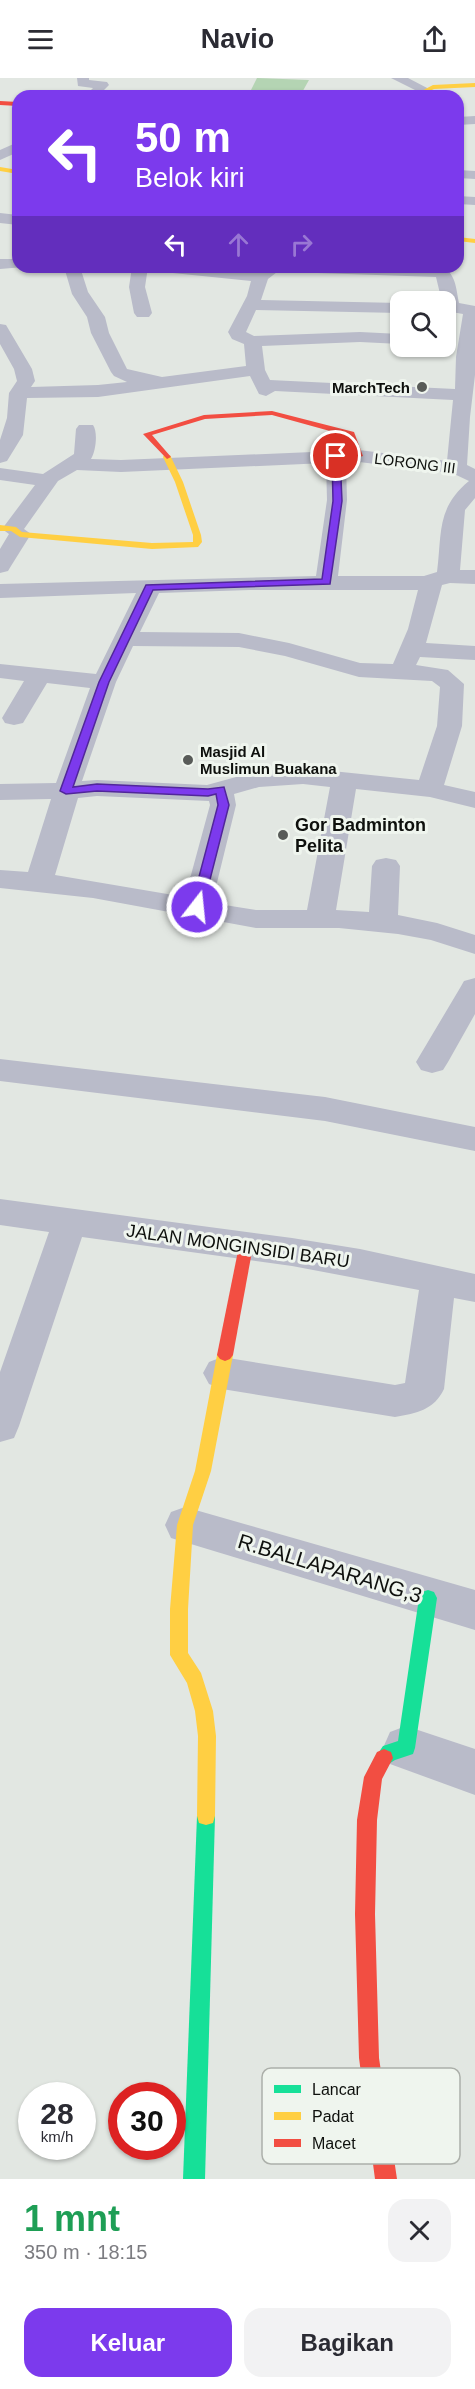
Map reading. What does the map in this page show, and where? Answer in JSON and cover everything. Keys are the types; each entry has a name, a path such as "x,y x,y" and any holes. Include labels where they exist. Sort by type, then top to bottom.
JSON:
{"street":[{"path":"82,78 82,83 103,85 97,90"},
{"path":"399,83 414,90"},
{"path":"441,90 475,85"},
{"path":"74,273 80,294 86,299 96,317 100,333 120,372 131,377 165,382"},
{"path":"139,273 137,287 143,313"},
{"path":"267,273 237,332 238,335 252,340 360,337 390,338"},
{"path":"443,273 449,291"},
{"path":"456,301 473,311 468,325 471,342 460,417 466,472"},
{"path":"251,305 390,308"},
{"path":"0,329 23,369 26,381 18,393 16,424 11,439 0,457"},
{"path":"252,340 260,377 272,412"},
{"path":"456,341 471,342"},
{"path":"0,369 23,369"},
{"path":"18,393 98,391 165,382 260,377 464,394"},
{"path":"11,530 152,546 195,544 198,542 197,535 175,476 173,464 147,434 204,417 272,412 351,434 359,456"},
{"path":"0,566 11,530 47,481 84,455 86,429"},
{"path":"326,582 338,501 336,456"},
{"name":"LORONG III","path":"73,464 173,464 359,456 466,472"},
{"path":"0,474 47,481"},
{"path":"401,673 440,579 455,510 459,502 475,486"},
{"path":"0,591 475,577"},
{"path":"39,881 54,838 66,791 104,682 150,587"},
{"path":"126,639 239,640 289,650 358,670 439,675 452,684 453,708 450,731 434,771 430,789"},
{"path":"412,650 475,653"},
{"path":"0,671 104,682"},
{"path":"14,718 40,675"},
{"path":"0,792 97,788 208,793 258,779 303,776 430,789 475,800"},
{"path":"320,919 344,781"},
{"path":"197,907 223,805 220,790"},
{"path":"383,923 386,866"},
{"path":"0,879 39,881 197,907 248,918 383,923 427,930 475,945"},
{"path":"432,1062 475,988"},
{"path":"0,1070 325,1109 475,1139"},
{"name":"JALAN MONGINSIDI BARU","path":"0,1212 360,1263 475,1288"},
{"path":"0,1426 69,1223"},
{"path":"194,2179 207,1800 207,1736 204,1712 195,1679 179,1655 179,1609 185,1525 203,1471 246,1246"},
{"path":"222,1373 395,1401 415,1398 425,1389 438,1280"},
{"name":"R.BALLAPARANG,3","path":"185,1525 475,1610"},
{"path":"406,1748 428,1598"},
{"path":"370,2068 365,1914 367,1820 373,1777 390,1752 406,1748 475,1772"},
{"path":"384,2164 386,2179"}],"green space":[{"path":"257,78 309,80 303,90 251,90"}],"traffic: fast":[{"path":"384,1758 390,1752 406,1748 428,1598"},
{"path":"194,2179 206,1816"}],"traffic: slow":[{"path":"427,90 433,87 475,85"},
{"path":"0,169 12,171"},
{"path":"464,240 475,241"},
{"path":"0,528 13,529 20,534 152,546 195,545 198,542 197,535 179,482 167,457"},
{"path":"206,1816 207,1736 204,1711 195,1679 179,1655 179,1609 185,1525 203,1471 225,1355"}],"traffic: jam":[{"path":"0,103 12,104"},
{"path":"167,457 147,434 204,417 272,413 351,434 359,456"},
{"path":"225,1355 246,1246"},
{"path":"370,2068 365,1914 367,1820 373,1777 384,1758"},
{"path":"384,2164 386,2179"}],"place":[{"name":"MarchTech","path":"422,387"},
{"name":"Masjid Al Muslimun Buakana","path":"188,760"},
{"name":"Gor Badminton Pelita","path":"283,835"}],"route":[{"path":"197,907 223,805 220,790 208,793 167,789 97,788 66,791 104,682 150,587 326,582 338,501 336,456"}]}
